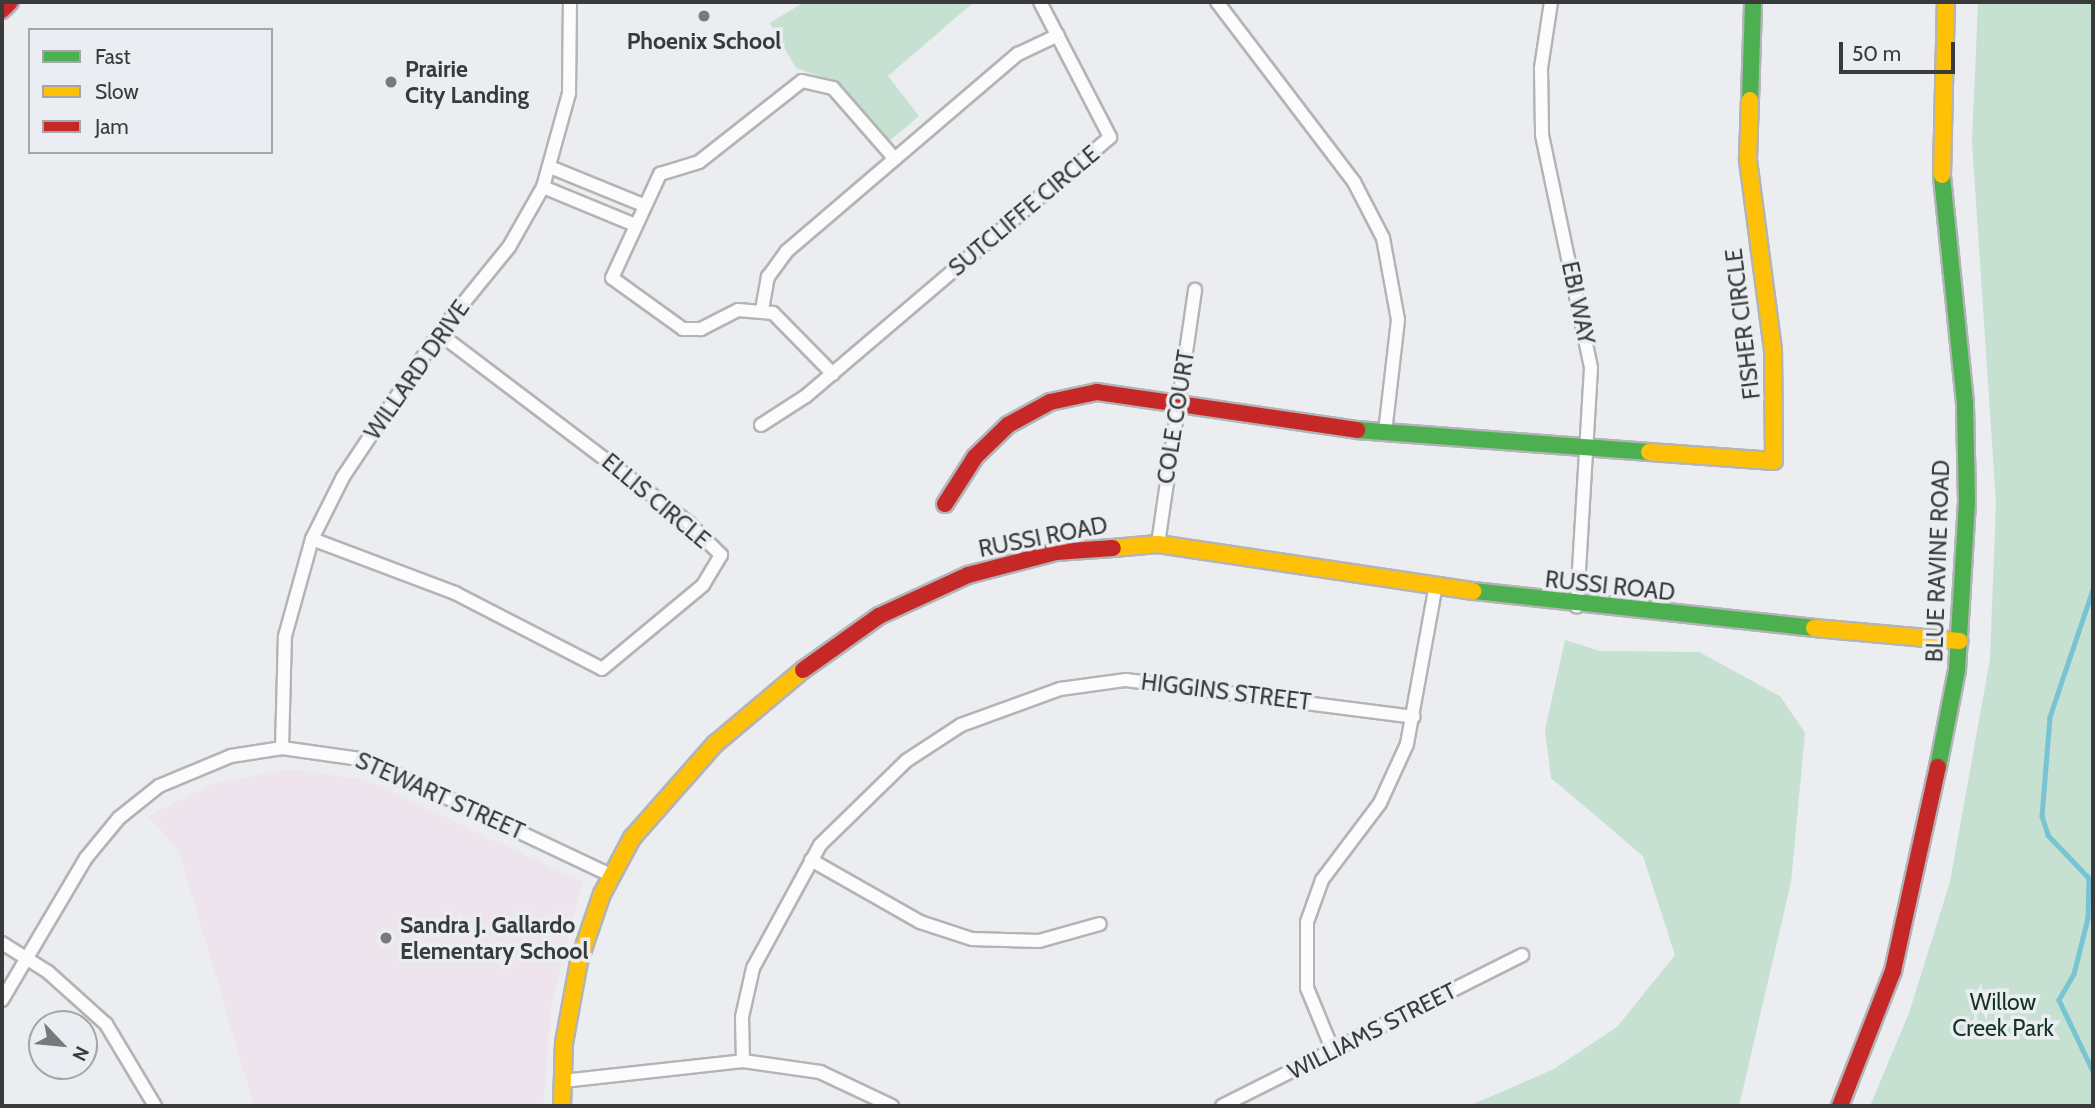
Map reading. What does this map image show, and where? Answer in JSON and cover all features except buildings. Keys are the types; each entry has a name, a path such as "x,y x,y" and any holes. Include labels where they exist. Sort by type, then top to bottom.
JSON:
{"street":[{"path":"2,10 10,2"},
{"name":"WILLARD DRIVE","path":"282,748 285,636 312,539 343,477 439,333 509,247 543,187 569,93 570,2"},
{"path":"762,310 768,277 779,259 1018,54 1058,35 1040,2"},
{"path":"1217,2 1354,182 1382,238 1398,320 1385,432"},
{"name":"EBI WAY","path":"1551,2 1541,68 1542,135 1587,336 1589,447 1577,607"},
{"name":"FISHER CIRCLE","path":"945,504 989,441 1050,402 1109,392 1385,432 1774,461 1773,350 1748,159 1753,2"},
{"name":"BLUE RAVINE ROAD","path":"1840,1106 1889,983 1912,902 1940,785 1959,640 1966,472 1940,150 1946,2"},
{"name":"SUTCLIFFE CIRCLE","path":"832,374 1110,137 1058,35"},
{"path":"761,425 832,374 792,327 762,310 738,310 701,329 673,324 612,278 643,205 660,174 699,162 802,81 833,88 894,158"},
{"path":"550,167 643,205"},
{"path":"543,187 635,225"},
{"name":"COLE COURT","path":"1158,544 1195,290"},
{"name":"ELLIS CIRCLE","path":"312,539 454,593 602,669 703,584 721,555 690,523 439,333"},
{"name":"RUSSI ROAD","path":"562,1106 579,961 610,875 632,838 715,744 879,616 937,587 1020,559 1158,544 1577,607 1959,640"},
{"path":"1333,1051 1307,988 1307,922 1322,880 1392,780 1414,717 1436,585"},
{"name":"HIGGINS STREET","path":"743,1060 742,1017 753,968 811,860 853,806 927,745 997,708 1060,688 1165,681 1414,717"},
{"name":"STEWART STREET","path":"2,1000 86,858 138,801 206,763 282,748 342,754 391,770 610,875"},
{"path":"811,860 920,922 972,939 1039,941 1100,924"},
{"path":"2,943 26,959 106,1024 155,1106"},
{"name":"WILLIAMS STREET","path":"1222,1106 1522,955"},
{"path":"563,1081 743,1060 820,1072 891,1106"}],"shaded area":[{"name":"Sandra J. Gallardo Elementary School","path":"288,769 367,780 582,882 551,1005 543,1106 254,1106 179,851 148,816 209,785"}],"green space":[{"path":"804,2 974,2 888,76 919,116 887,143 829,80 796,68 770,23"},
{"name":"Willow Creek Park","path":"1978,2 2093,2 2093,1106 1870,1106 1909,1013 1950,882 1990,659 1996,503 1972,142"},
{"path":"1565,640 1600,651 1699,652 1780,696 1805,733 1791,882 1739,1106 1469,1106 1554,1069 1617,1027 1675,955 1643,856 1551,778 1545,730"}],"waterway":[{"path":"2093,590 2050,717 2042,816 2048,835 2089,878 2088,918 2074,974 2059,1000 2093,1071"}],"traffic: fast":[{"path":"1750,100 1753,2"},
{"path":"1938,767 1957,670 1967,501 1965,403 1942,175"},
{"path":"1357,430 1649,452"},
{"path":"1474,591 1814,628"}],"traffic: slow":[{"path":"1942,175 1946,2"},
{"path":"1649,452 1774,461 1773,350 1748,159 1750,100"},
{"path":"1113,548 1158,544 1474,591"},
{"path":"1814,628 1959,641"},
{"path":"562,1106 564,1043 579,961 602,894 632,838 715,744 803,670"}],"traffic: jam":[{"path":"2,10 10,2"},
{"path":"945,504 975,457 1008,425 1050,402 1097,392 1357,430"},
{"path":"803,670 879,616 968,575 1056,552 1113,548"},
{"path":"1840,1106 1893,971 1938,767"}],"place":[{"name":"Phoenix School","path":"704,16"},
{"name":"Prairie City Landing","path":"391,82"},
{"name":"Sandra J. Gallardo Elementary School","path":"386,938"}]}
